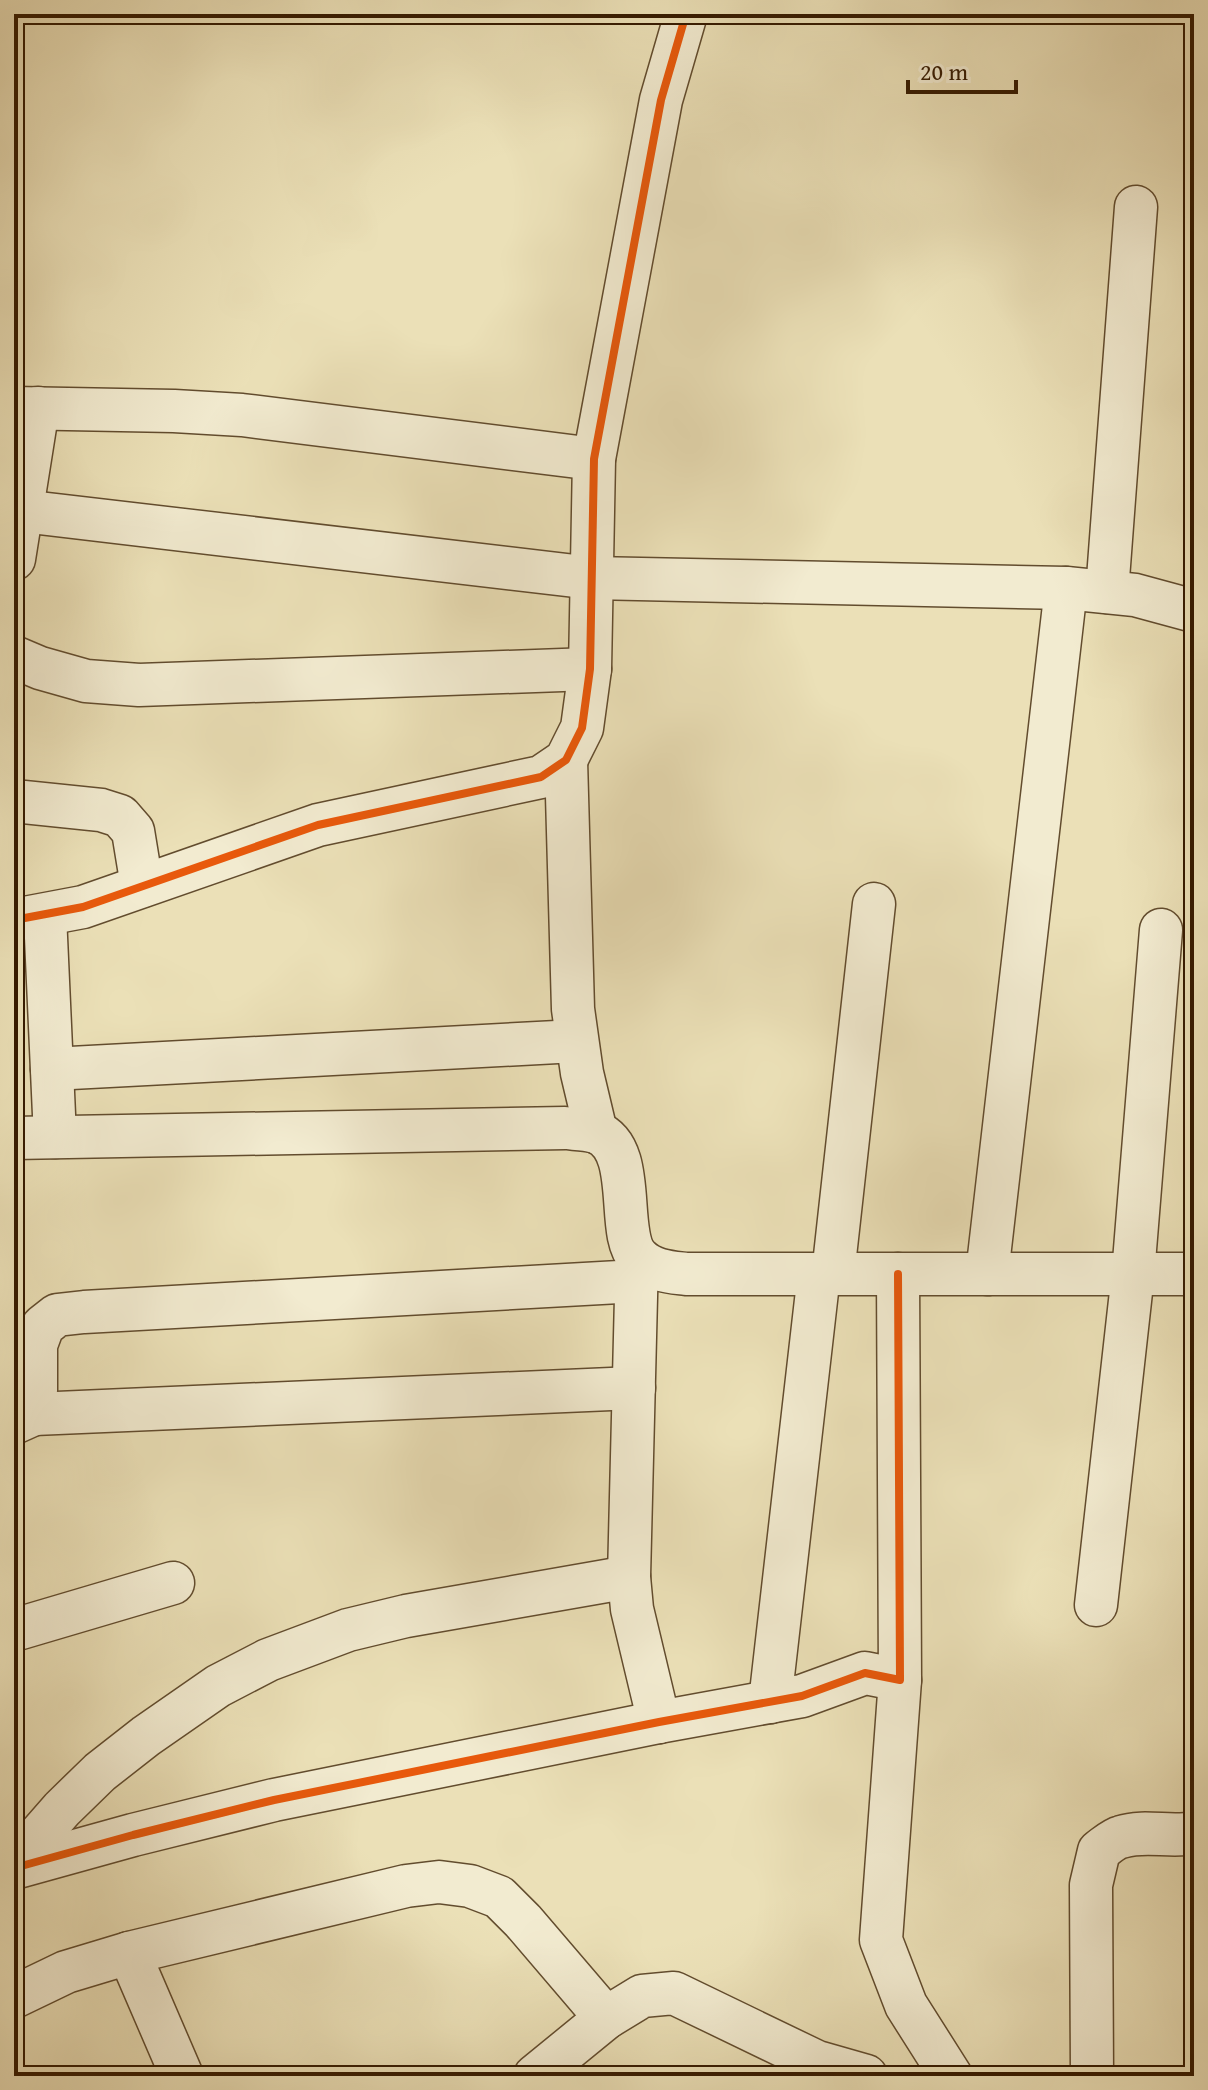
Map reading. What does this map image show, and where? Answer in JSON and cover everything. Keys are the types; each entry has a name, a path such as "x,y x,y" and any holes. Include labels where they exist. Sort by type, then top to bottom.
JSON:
{"street":[{"path":"596,1132 576,1041 566,760 582,728 590,669 594,459 661,100 686,14"},
{"path":"1107,592 1136,207"},
{"path":"594,459 242,415 26,408 17,536 592,578 1066,588 1135,595 1193,606"},
{"path":"987,1274 1066,588"},
{"path":"14,657 86,681 139,685 590,669"},
{"path":"55,1137 52,1069 31,1006 29,917 83,907 318,825 541,777 566,760"},
{"path":"14,801 101,810 120,816 133,831 142,886"},
{"path":"770,1702 874,904"},
{"path":"1096,1605 1133,1274 1161,930"},
{"path":"52,1069 576,1041"},
{"path":"14,1138 565,1128 596,1132 612,1143 622,1168 637,1269 629,1577 632,1609 659,1722"},
{"path":"634,1388 24,1418 36,1345 43,1326 57,1315 637,1269 686,1274 1194,1274"},
{"path":"898,1274 900,1680 881,1940 906,2005 951,2076"},
{"path":"14,1866 62,1809 111,1763 218,1686 268,1660 348,1630 406,1616 629,1577"},
{"path":"14,1630 173,1583"},
{"path":"14,1866 274,1800 802,1696 865,1673 900,1680"},
{"path":"1092,2076 1091,1885 1099,1851 1119,1837 1143,1833 1179,1836 1194,1833"},
{"path":"14,1997 66,1972 129,1953 406,1886 439,1882 470,1886 499,1897 606,2018"},
{"path":"129,1953 182,2076"},
{"path":"535,2076 606,2018 642,1996 674,1993 809,2069 866,2076"}],"cycle path":[{"path":"14,920 83,907 318,825 541,777 566,760 582,728 590,669 594,459 661,100 686,14"},
{"path":"14,1868 274,1800 802,1696 865,1673 900,1680 898,1274"}]}
